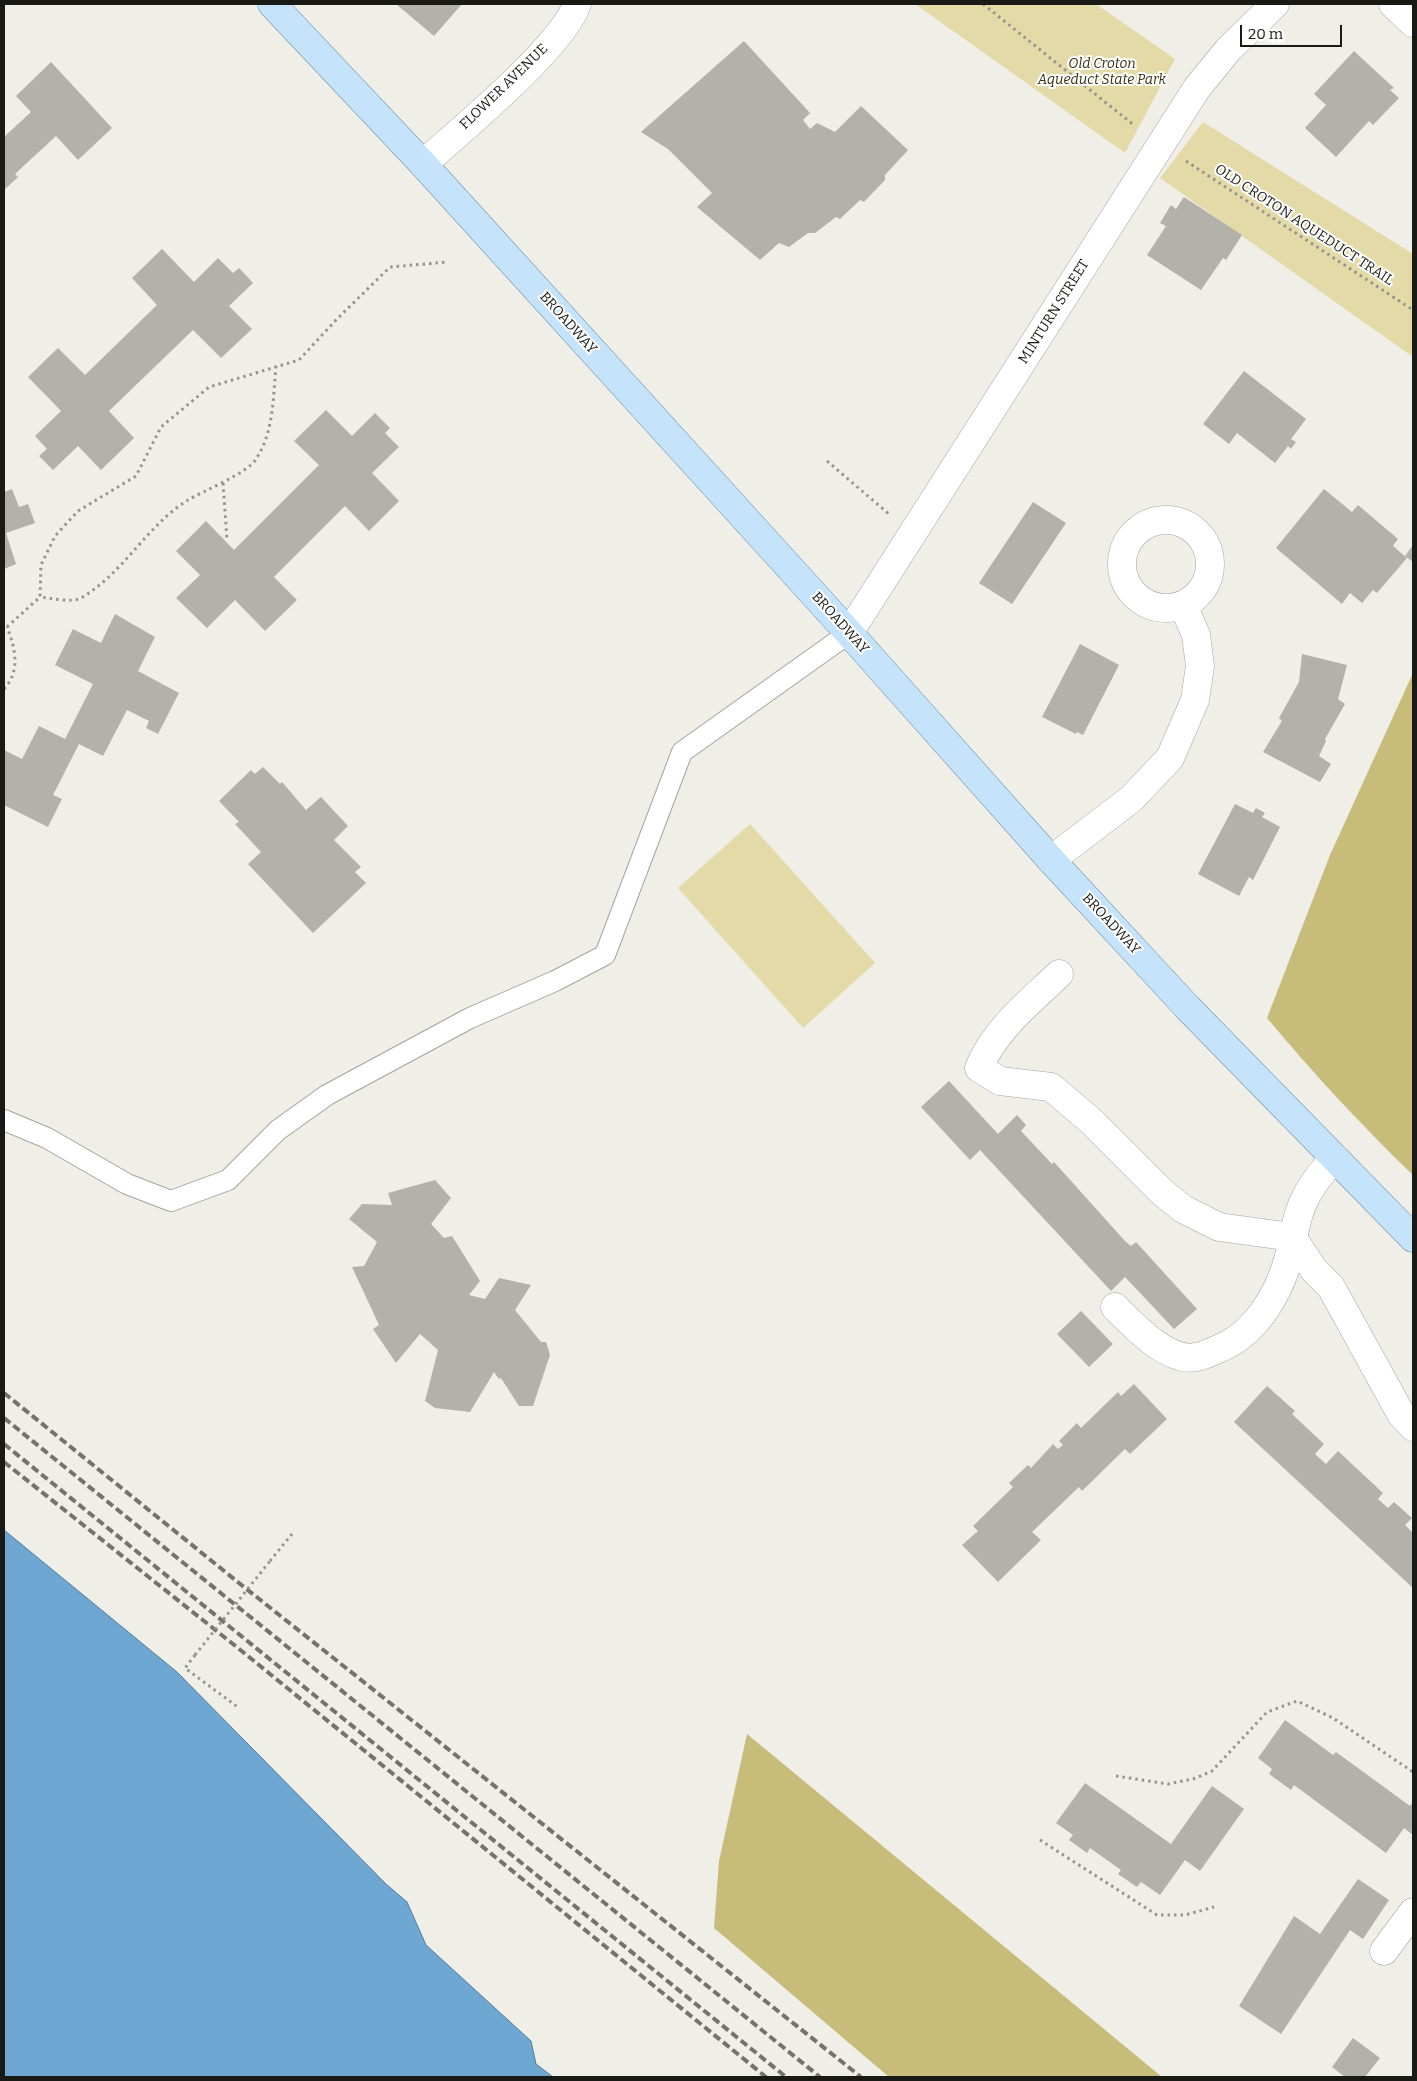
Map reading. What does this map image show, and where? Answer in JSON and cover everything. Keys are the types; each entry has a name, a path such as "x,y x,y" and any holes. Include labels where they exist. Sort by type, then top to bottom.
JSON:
{"main road":[{"name":"BROADWAY","path":"272,4 423,164 850,633 1051,860 1188,1008 1413,1238"}],"street":[{"name":"FLOWER AVENUE","path":"423,164 545,50 574,12 577,4"},
{"name":"MINTURN STREET","path":"850,633 1197,88 1228,50 1275,4"},
{"path":"1393,4 1413,24"},
{"path":"1051,860 1131,799 1170,758 1195,700 1200,666 1196,635 1183,605"},
{"path":"1059,974 1003,1028 987,1048 979,1068 1000,1081 1051,1087 1091,1121 1162,1192 1182,1209 1219,1227 1292,1237 1314,1270 1331,1287 1400,1414 1413,1427"},
{"path":"1115,1307 1147,1339 1172,1353 1195,1358 1224,1347 1248,1330 1268,1306 1288,1261 1292,1237 1302,1205 1314,1181 1334,1158"},
{"path":"1384,1952 1413,1912"}],"lane":[{"path":"4,1120 47,1138 127,1184 171,1201 228,1180 278,1130 327,1095 470,1018 556,982 606,955 682,752 711,729 850,633"}],"path":[{"path":"983,4 1139,130"},
{"name":"OLD CROTON AQUEDUCT TRAIL","path":"1182,159 1413,310"},
{"path":"40,597 40,565 55,536 78,511 136,476 161,427 208,387 299,360 336,320 390,267 448,262"},
{"path":"4,689 16,669 14,644 6,626 40,597 79,600 109,579 160,522 187,501 223,483 256,460 272,421 276,366"},
{"path":"827,461 893,518"},
{"path":"223,483 227,540"},
{"path":"239,1708 185,1668 292,1534"},
{"path":"1116,1776 1168,1784 1193,1779 1212,1771 1267,1712 1297,1701 1333,1718 1413,1772"},
{"path":"1040,1840 1157,1915 1185,1915 1214,1907"}],"green space":[{"name":"Old Croton Aqueduct State Park","path":"915,4 1096,4 1175,59 1125,153"},
{"path":"1203,122 1413,254 1413,357 1160,178"},
{"path":"750,824 875,963 803,1028 678,888"}],"shaded area":[{"path":"1413,673 1413,1175 1338,1098 1267,1018 1330,855"},
{"path":"747,1734 1162,2077 889,2077 714,1928 719,1861"}],"water":[{"path":"4,1530 177,1672 386,1884 407,1902 426,1945 531,2041 536,2064 553,2077 4,2077"}],"building":[{"path":"396,4 462,4 434,36"},
{"path":"744,41 810,113 803,120 810,129 817,123 835,132 861,106 908,150 885,175 885,180 864,202 860,200 840,219 836,217 815,233 808,233 789,247 779,243 760,260 697,207 712,193 668,149 641,132"},
{"path":"1354,51 1394,88 1390,90 1399,98 1373,125 1369,121 1336,157 1305,128 1326,105 1314,94"},
{"path":"51,62 112,128 78,160 56,136 15,174 18,177 4,190 4,137 31,112 16,96"},
{"path":"1184,197 1242,235 1226,260 1223,258 1201,290 1147,255 1166,226 1160,223 1171,205 1176,209"},
{"path":"162,249 194,282 218,258 233,273 239,268 253,283 229,306 252,329 221,358 193,330 109,411 134,438 101,470 78,446 53,470 39,456 47,449 35,436 61,411 28,377 58,348 85,375 157,305 132,278"},
{"path":"1244,371 1306,419 1291,439 1296,442 1291,449 1288,446 1275,463 1237,433 1229,444 1203,424"},
{"path":"326,410 352,436 375,413 390,428 385,433 399,447 372,473 399,501 369,531 345,506 274,577 297,600 265,631 235,600 207,628 176,598 200,575 176,551 206,521 234,550 319,465 294,441"},
{"path":"12,489 19,507 28,504 35,523 6,533 16,564 4,569 4,492"},
{"path":"1324,489 1352,512 1358,505 1398,539 1393,546 1407,558 1377,593 1373,590 1362,603 1350,593 1342,604 1276,548"},
{"path":"1033,502 1066,523 1012,604 979,583"},
{"path":"1413,545 1413,562 1405,556"},
{"path":"115,614 155,637 138,671 179,693 158,734 146,728 149,721 127,710 103,756 79,744 53,795 62,799 48,827 4,805 4,750 22,759 39,726 65,739 93,684 55,665 73,629 101,643"},
{"path":"1080,644 1119,665 1083,735 1077,732 1076,734 1042,717"},
{"path":"1302,654 1347,665 1338,699 1345,704 1325,739 1326,741 1319,756 1331,764 1320,782 1263,752 1282,721 1279,718 1299,682"},
{"path":"263,767 280,784 282,782 306,810 321,797 348,826 334,840 361,867 355,872 366,883 313,933 248,864 261,852 235,824 239,822 219,801 251,770 255,774"},
{"path":"1235,804 1253,813 1256,808 1265,813 1262,817 1280,827 1253,880 1249,877 1239,896 1198,874"},
{"path":"949,1081 998,1134 1017,1115 1026,1125 1021,1131 1052,1164 1054,1162 1125,1241 1131,1246 1136,1242 1197,1309 1174,1329 1125,1277 1111,1291 980,1150 970,1160 921,1107"},
{"path":"435,1180 451,1198 431,1224 444,1238 452,1236 480,1281 469,1295 485,1299 499,1278 531,1285 515,1310 541,1342 546,1342 550,1355 533,1406 519,1406 501,1378 499,1379 494,1372 470,1412 435,1408 425,1401 438,1350 420,1334 396,1363 373,1329 379,1325 352,1267 364,1266 377,1242 349,1219 362,1204 392,1205 388,1193"},
{"path":"1081,1311 1113,1344 1089,1367 1057,1334"},
{"path":"1134,1384 1167,1419 1130,1454 1125,1449 1082,1491 1079,1487 1032,1532 1041,1540 998,1582 962,1545 978,1531 973,1526 1013,1487 1009,1483 1028,1465 1031,1468 1053,1444 1058,1449 1063,1445 1059,1441 1077,1423 1081,1428 1118,1392 1121,1396"},
{"path":"1267,1386 1295,1411 1292,1414 1324,1444 1315,1454 1326,1464 1338,1451 1383,1493 1378,1499 1388,1508 1394,1502 1412,1518 1405,1525 1413,1533 1413,1588 1234,1422"},
{"path":"1285,1720 1333,1755 1336,1752 1410,1806 1413,1802 1413,1835 1404,1828 1386,1853 1294,1785 1291,1790 1269,1774 1272,1769 1258,1758"},
{"path":"1085,1783 1171,1844 1212,1786 1244,1809 1200,1871 1185,1860 1160,1895 1141,1882 1137,1887 1118,1874 1121,1870 1090,1848 1087,1853 1069,1840 1073,1835 1056,1823"},
{"path":"1358,1879 1389,1900 1363,1939 1350,1930 1281,2034 1239,2006 1294,1916 1320,1934"},
{"path":"1353,2038 1380,2058 1365,2077 1345,2077 1332,2067"}],"railway":[{"path":"4,1393 239,1583 861,2077"},
{"path":"4,1418 820,2077"},
{"path":"4,1444 786,2077"},
{"path":"4,1462 238,1648 766,2077"}]}
